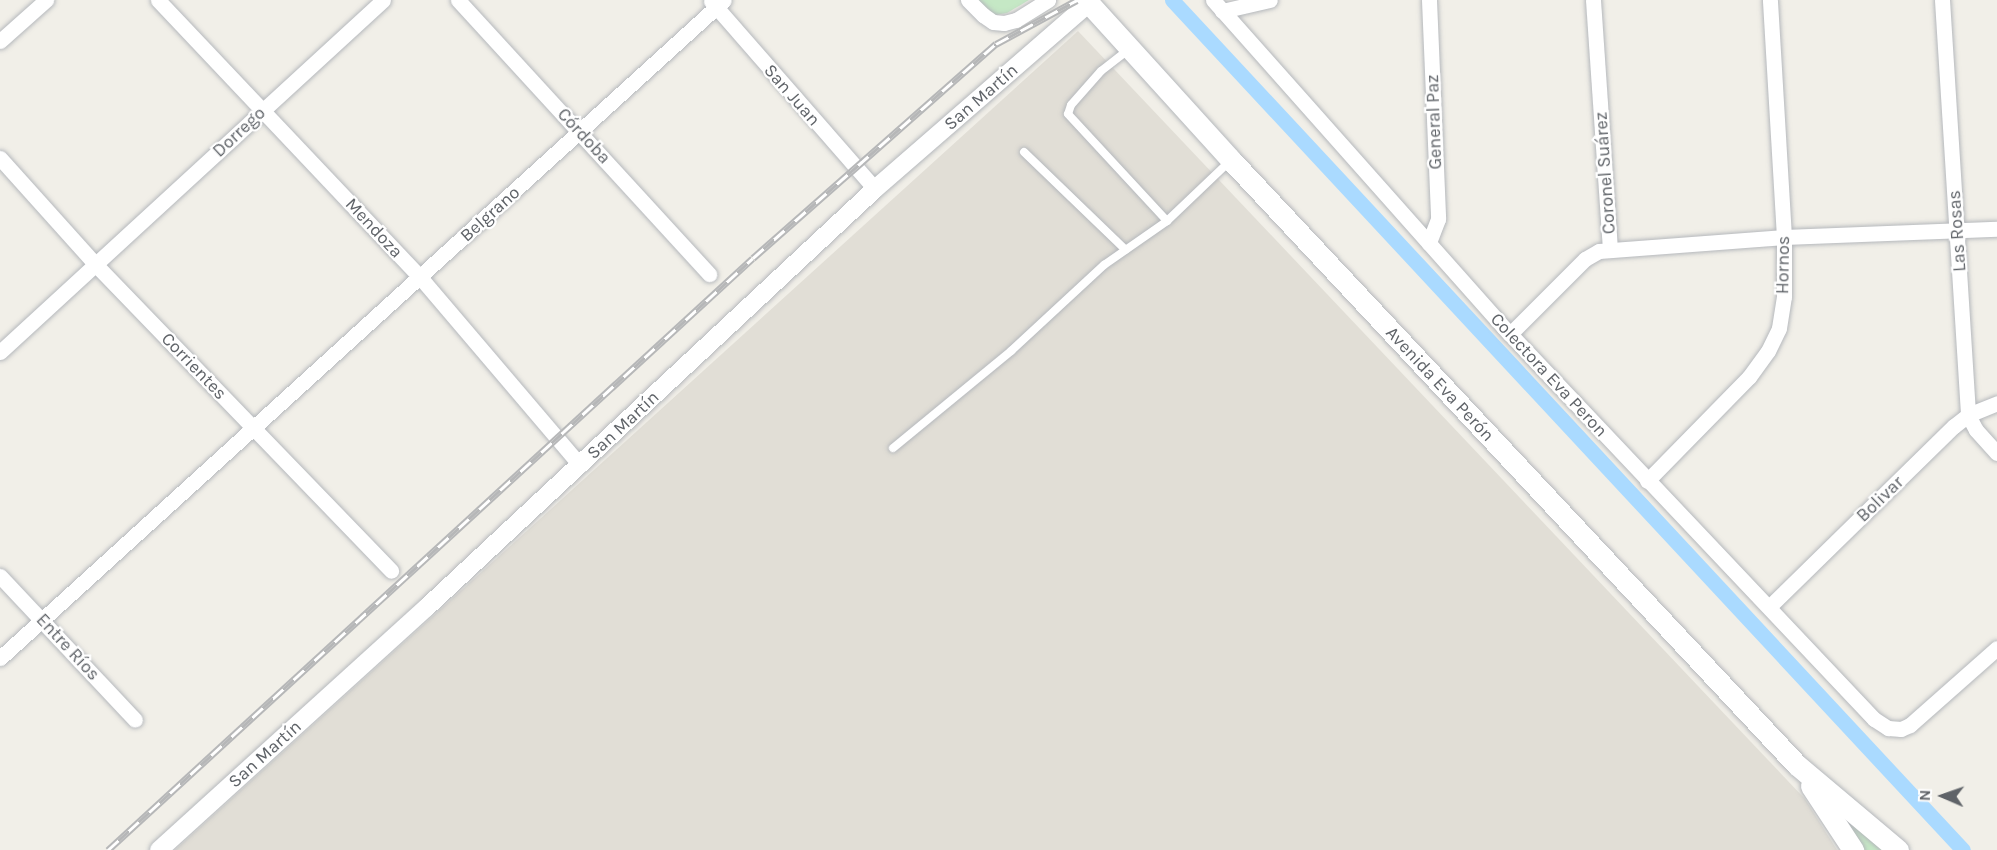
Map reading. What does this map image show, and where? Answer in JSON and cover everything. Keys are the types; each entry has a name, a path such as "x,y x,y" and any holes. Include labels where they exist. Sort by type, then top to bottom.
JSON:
{"main road":[{"name":"Avenida Eva Perón","path":"1087,2 1231,160 1797,765 1898,850"},
{"name":"Avenida Eva Perón","path":"1797,765 1853,850"}],"street":[{"path":"0,41 46,0"},
{"name":"Mendoza","path":"158,0 420,278 580,465"},
{"name":"Dorrego","path":"0,352 383,0"},
{"name":"Córdoba","path":"458,0 709,274"},
{"path":"968,0 993,22 1004,23 1016,20 1048,0"},
{"path":"1217,6 1270,0"},
{"name":"General Paz","path":"1429,0 1438,219 1429,243"},
{"name":"Coronel Suárez","path":"1510,334 1585,259 1599,250 1610,249 1593,0"},
{"name":"Hornos","path":"1647,481 1749,377 1768,351 1779,328 1784,297 1784,237 1770,0"},
{"name":"Las Rosas","path":"1942,0 1968,415"},
{"name":"Belgrano","path":"0,658 581,133 717,2"},
{"name":"San Juan","path":"717,2 875,189"},
{"name":"San Martín","path":"159,850 580,465 875,189 1087,2"},
{"name":"Colectora Eva Peron","path":"1217,6 1510,334 1647,481 1770,606 1874,719 1888,728 1901,729 1910,725 1997,648"},
{"name":"Corrientes","path":"0,158 96,265 391,571"},
{"path":"1610,249 1784,237 1997,229"},
{"name":"Bolivar","path":"1770,606 1968,415 1997,403"},
{"path":"1968,415 1976,430 1997,453"},
{"name":"Entre Ríos","path":"0,576 135,720"}],"lane":[{"path":"1129,50 1101,71 1071,105 1068,114 1167,221"},
{"path":"1024,152 1126,250"},
{"path":"893,448 1011,351 1104,265 1167,221 1231,160"}],"shaded area":[{"path":"1078,31 1805,799 1837,850 175,850"}],"green space":[{"path":"978,0 1029,0 1007,13 995,15"},
{"path":"1840,816 1866,834 1886,850 1862,850"}],"waterway":[{"path":"1172,0 1963,850"}],"railway":[{"path":"108,850 753,258 996,44 1077,0"}]}
